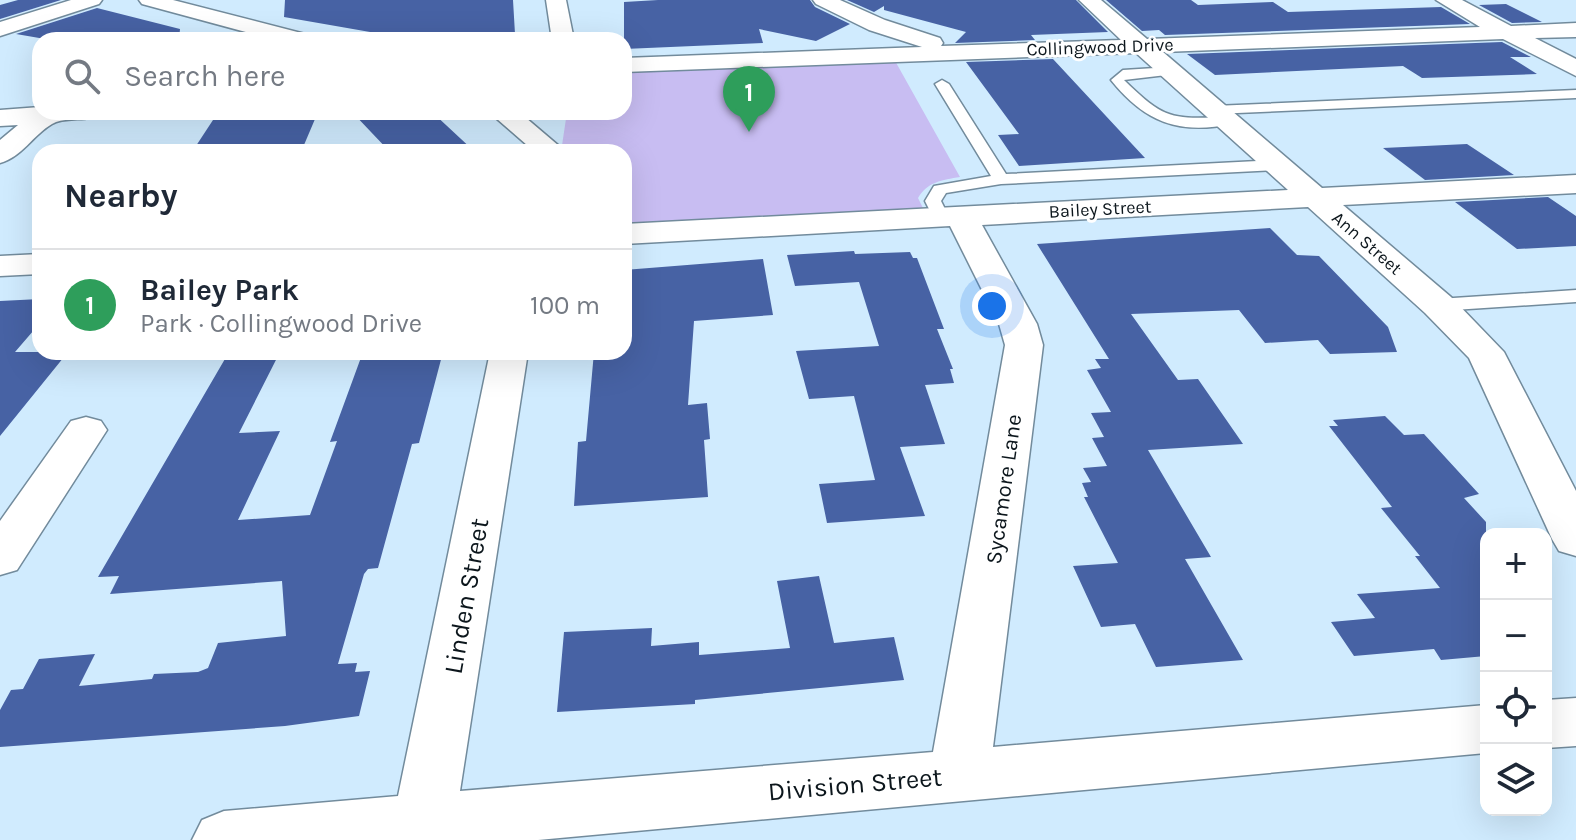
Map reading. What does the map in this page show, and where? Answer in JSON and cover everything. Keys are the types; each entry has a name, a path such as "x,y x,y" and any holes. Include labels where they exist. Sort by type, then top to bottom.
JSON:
{"street":[{"path":"0,29 92,0"},
{"path":"149,0 271,32"},
{"path":"556,0 562,32"},
{"path":"823,0 877,25 925,42 977,51"},
{"name":"Ann Street","path":"1089,0 1438,305 1485,352 1576,539"},
{"path":"1446,0 1576,69"},
{"path":"851,57 875,41 879,33 877,25"},
{"name":"Collingwood Drive","path":"632,65 1576,30"},
{"path":"0,118 32,116"},
{"path":"0,154 40,120"},
{"path":"514,120 547,141"},
{"name":"Bailey Street","path":"632,234 1576,184"},
{"name":"Sycamore Lane","path":"951,216 1018,324 1024,345 959,775"},
{"path":"0,266 32,264"},
{"name":"Linden Street","path":"423,831 508,360"},
{"path":"0,558 86,430"},
{"path":"1552,724 1576,722"},
{"name":"Division Street","path":"224,840 423,831 959,775 1480,730"}],"lane":[{"path":"1171,71 1123,74 1117,80 1159,120 1178,124 1220,116 1576,94"},
{"path":"942,84 1001,179"},
{"path":"951,216 933,201 940,189 1001,179 1277,165"},
{"path":"1438,305 1576,296"}],"shaded area":[{"path":"894,59 960,177 926,188 918,198 924,210 632,226 632,144 562,144 566,120 632,120 632,70"}],"building":[{"path":"18,0 61,0 0,19 0,5"},
{"path":"285,0 513,0 515,32 370,32 284,17"},
{"path":"810,0 815,7 850,24 816,41 759,29 763,43 632,49 632,32 624,32 624,2"},
{"path":"847,0 1076,0 1108,32 1031,35 1035,40 955,43 966,32 884,10 884,6 874,12"},
{"path":"1106,0 1191,0 1198,5 1273,2 1288,12 1441,7 1470,24 1165,35 1159,30 1142,31"},
{"path":"1506,4 1542,22 1512,23 1479,5"},
{"path":"97,8 180,29 180,32 32,32 32,37 16,34"},
{"path":"1502,42 1531,57 1510,57 1537,74 1422,78 1403,66 1215,75 1187,54"},
{"path":"1053,59 1145,158 1019,166 998,135 1019,134 966,62"},
{"path":"213,120 315,120 304,144 197,144"},
{"path":"360,120 441,120 466,144 382,144"},
{"path":"1467,144 1514,175 1425,180 1383,148"},
{"path":"1548,197 1576,216 1576,246 1517,249 1455,202"},
{"path":"1270,228 1297,255 1319,256 1388,327 1397,352 1330,354 1318,340 1265,343 1239,310 1131,314 1178,380 1198,379 1243,444 1148,450 1211,557 1185,559 1243,660 1156,667 1135,624 1101,627 1073,566 1118,563 1084,497 1088,497 1082,483 1091,482 1083,468 1107,466 1092,438 1104,437 1091,413 1111,412 1087,370 1101,368 1095,359 1109,359 1037,244"},
{"path":"854,251 855,254 910,252 913,258 917,258 944,329 937,329 953,369 950,369 954,383 925,385 945,444 900,447 925,516 827,523 819,484 875,480 854,396 809,399 796,351 879,346 859,282 795,286 787,255"},
{"path":"763,259 773,315 694,321 688,405 707,403 710,439 704,440 708,497 574,506 578,442 586,441 593,360 632,360 632,269"},
{"path":"32,299 32,332 15,352 32,352 32,360 62,360 0,436 0,301"},
{"path":"224,360 276,360 239,433 280,431 238,520 310,515 337,441 330,442 360,360 441,360 419,443 412,444 378,568 368,569 364,574 338,664 357,663 355,672 370,671 359,716 285,726 0,747 0,710 11,690 23,689 39,659 95,654 79,686 152,679 154,674 198,672 208,668 218,643 286,636 282,581 110,594 119,576 98,577"},
{"path":"1385,416 1404,435 1424,434 1479,494 1464,498 1486,522 1486,528 1480,528 1480,657 1441,660 1434,649 1354,656 1331,622 1375,618 1357,594 1440,588 1415,556 1420,556 1381,508 1392,507 1329,426 1338,426 1333,420"},
{"path":"819,576 834,643 894,637 904,680 695,700 695,704 557,712 564,632 652,628 651,646 699,642 699,655 790,648 777,581"}],"place":[{"name":"Bailey Park","path":"749,132"}]}
